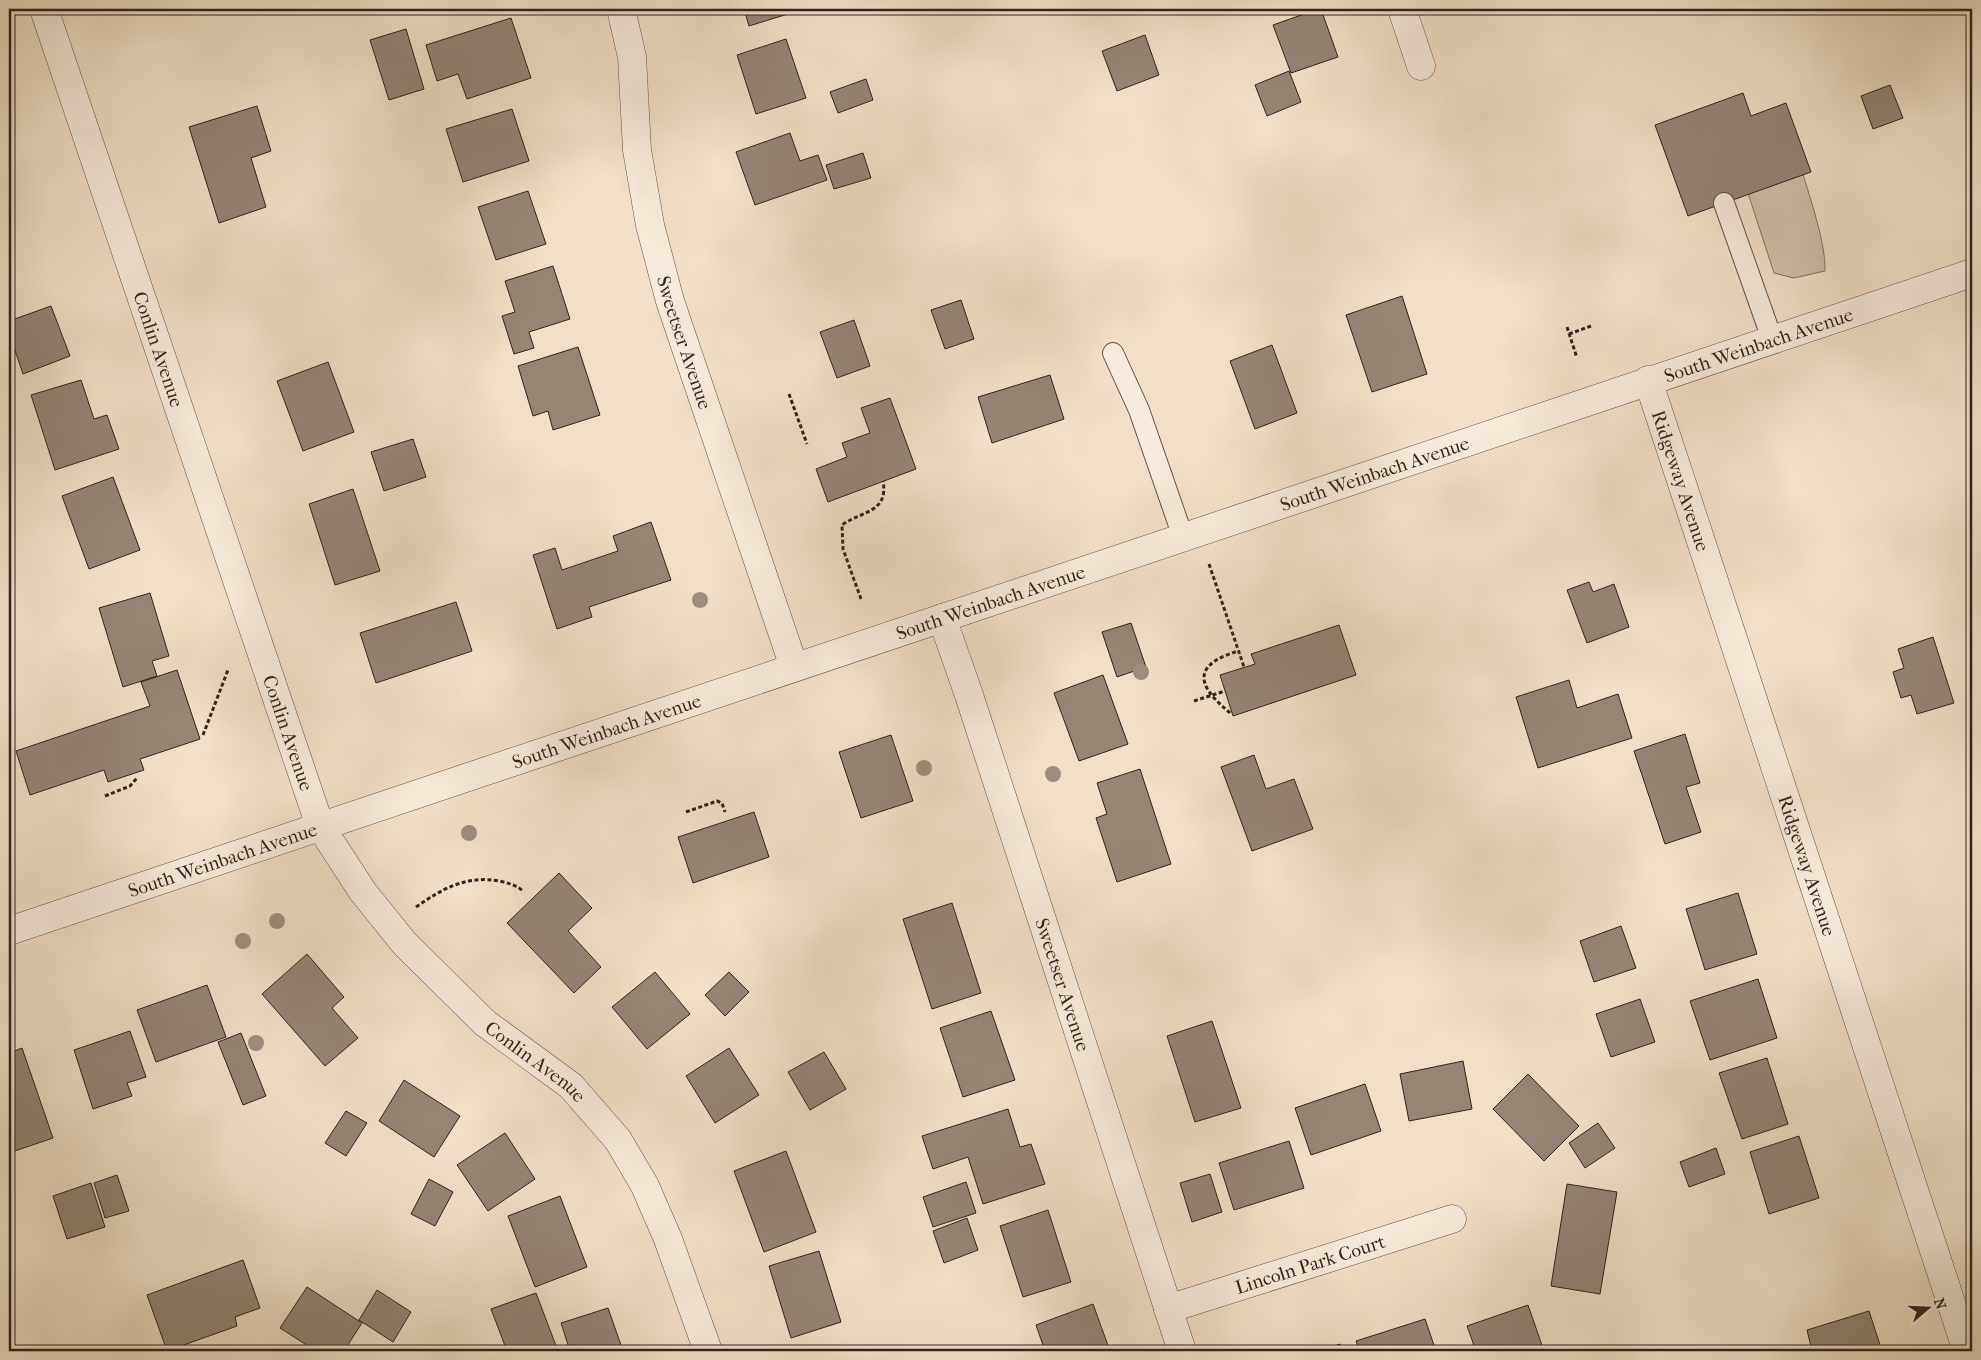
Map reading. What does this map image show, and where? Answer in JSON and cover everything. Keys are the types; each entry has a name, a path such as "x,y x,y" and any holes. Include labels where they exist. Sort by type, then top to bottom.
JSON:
{"street":[{"name":"Conlin Avenue","path":"44,9 320,826 363,892 405,944 485,1023 571,1086 618,1140 645,1186 664,1230 708,1351"},
{"name":"Sweetser Avenue","path":"621,9 632,56 637,150 650,225 670,301 794,667"},
{"path":"1402,9 1420,66"},
{"name":"South Weinbach Avenue","path":"9,931 1648,380 1972,273"},
{"name":"Ridgeway Avenue","path":"1648,380 1967,1351"},
{"name":"Sweetser Avenue","path":"942,618 969,695 1182,1351"},
{"name":"Lincoln Park Court","path":"1168,1309 1452,1219"}],"lane":[{"path":"1724,203 1772,339"},
{"path":"1113,353 1139,410 1183,537"}],"path":[{"path":"1569,334 1591,326"},
{"path":"1567,327 1577,358"},
{"path":"790,394 807,444"},
{"path":"860,599 844,549 842,525 871,511 880,503 885,492 883,482"},
{"path":"1209,564 1244,667"},
{"path":"1230,713 1209,694 1205,682 1206,668 1238,651"},
{"path":"203,735 228,670"},
{"path":"1194,701 1225,691"},
{"path":"105,796 130,786 137,778"},
{"path":"686,812 718,801 722,804 725,812"},
{"path":"415,908 443,890 467,880 493,880 518,887 523,891"}],"shaded area":[{"path":"1802,171 1823,248 1825,271 1794,278 1774,273 1746,187"}],"building":[{"path":"744,9 789,9 791,13 749,26"},
{"path":"1321,9 1338,57 1291,73 1273,25"},
{"path":"511,18 531,78 467,99 458,74 437,81 426,45"},
{"path":"406,29 424,89 389,100 370,40"},
{"path":"1145,35 1159,75 1117,91 1102,51"},
{"path":"786,39 806,98 756,114 737,55"},
{"path":"1289,71 1301,102 1267,116 1255,85"},
{"path":"866,79 873,100 838,113 830,92"},
{"path":"1890,85 1903,118 1873,129 1861,96"},
{"path":"1743,93 1751,116 1786,103 1811,172 1688,216 1655,125"},
{"path":"257,106 271,151 251,158 266,207 219,223 189,127"},
{"path":"512,109 529,161 463,182 446,129"},
{"path":"790,133 800,161 818,155 827,180 755,205 736,152"},
{"path":"863,153 871,178 834,189 826,165"},
{"path":"528,191 546,244 496,260 478,207"},
{"path":"553,266 570,319 529,332 534,348 514,354 502,316 515,312 505,281"},
{"path":"1402,296 1427,374 1372,392 1346,315"},
{"path":"961,300 974,339 945,349 931,310"},
{"path":"51,306 70,356 23,374 9,333 9,321"},
{"path":"854,320 870,366 837,378 820,332"},
{"path":"1272,345 1297,413 1255,429 1230,361"},
{"path":"578,347 600,415 553,430 548,411 533,416 518,366"},
{"path":"328,362 354,432 303,451 277,381"},
{"path":"1050,375 1064,419 992,443 978,397"},
{"path":"81,380 94,419 107,415 119,449 55,470 31,395"},
{"path":"890,398 916,469 828,502 816,469 847,457 842,443 870,433 861,408"},
{"path":"413,439 426,477 384,491 371,452"},
{"path":"113,477 140,550 89,569 62,496"},
{"path":"353,489 380,571 335,585 309,504"},
{"path":"651,522 671,580 589,607 592,617 557,629 533,555 555,548 562,570 618,551 613,536"},
{"path":"1589,582 1593,592 1614,584 1629,627 1587,643 1567,590"},
{"path":"150,593 169,656 152,661 157,676 123,687 99,608"},
{"path":"456,602 472,651 376,683 360,633"},
{"path":"1131,623 1146,667 1117,677 1102,632"},
{"path":"1339,625 1356,675 1233,716 1220,675 1255,664 1251,654"},
{"path":"1933,637 1954,703 1917,714 1911,695 1901,698 1893,672 1904,668 1898,649"},
{"path":"177,670 200,739 140,759 144,770 108,782 104,770 30,795 16,751 150,706 141,682"},
{"path":"1103,675 1128,744 1079,761 1054,693"},
{"path":"1569,680 1577,708 1618,694 1632,738 1538,768 1516,697"},
{"path":"1685,734 1700,783 1686,787 1701,832 1665,844 1634,751"},
{"path":"891,735 913,801 861,818 839,752"},
{"path":"1254,755 1266,789 1294,779 1313,829 1252,851 1221,767"},
{"path":"1140,769 1171,864 1117,882 1096,818 1107,814 1097,783"},
{"path":"754,812 769,857 693,883 678,837"},
{"path":"559,873 592,908 568,931 601,967 574,993 507,923"},
{"path":"1738,893 1757,954 1705,970 1686,909"},
{"path":"952,903 981,993 932,1009 903,919"},
{"path":"1621,926 1636,968 1594,982 1580,941"},
{"path":"307,954 344,997 332,1008 358,1038 325,1066 262,994"},
{"path":"655,972 690,1014 647,1049 612,1007"},
{"path":"729,972 749,992 725,1016 705,995"},
{"path":"1758,979 1777,1038 1710,1060 1690,1001"},
{"path":"207,985 226,1037 156,1062 137,1010"},
{"path":"1640,999 1655,1042 1611,1057 1596,1014"},
{"path":"991,1011 1015,1080 963,1097 940,1028"},
{"path":"1212,1021 1241,1108 1195,1122 1167,1036"},
{"path":"130,1031 146,1077 127,1083 132,1096 93,1109 74,1050"},
{"path":"241,1033 266,1096 243,1105 218,1042"},
{"path":"22,1048 53,1138 9,1153 9,1053"},
{"path":"729,1048 759,1095 715,1123 686,1076"},
{"path":"824,1052 846,1089 810,1110 788,1072"},
{"path":"1767,1058 1788,1124 1742,1139 1719,1073"},
{"path":"1463,1061 1472,1109 1409,1121 1400,1074"},
{"path":"1528,1074 1579,1126 1544,1161 1493,1109"},
{"path":"404,1080 460,1116 434,1157 379,1121"},
{"path":"1365,1084 1381,1131 1311,1155 1295,1108"},
{"path":"1008,1109 1020,1147 1031,1144 1045,1184 983,1204 968,1157 933,1169 922,1136"},
{"path":"346,1111 367,1123 346,1156 325,1143"},
{"path":"1598,1123 1615,1148 1585,1168 1569,1143"},
{"path":"505,1133 535,1179 488,1211 457,1165"},
{"path":"1799,1136 1819,1198 1769,1214 1750,1152"},
{"path":"1289,1141 1304,1188 1234,1210 1219,1163"},
{"path":"1716,1148 1725,1174 1689,1187 1680,1162"},
{"path":"786,1151 816,1232 764,1252 734,1171"},
{"path":"1210,1174 1222,1212 1192,1222 1180,1183"},
{"path":"117,1175 129,1211 105,1218 94,1183"},
{"path":"429,1179 453,1192 435,1226 411,1214"},
{"path":"966,1182 976,1213 933,1227 923,1197"},
{"path":"91,1183 105,1227 67,1239 53,1196"},
{"path":"1567,1184 1617,1192 1600,1294 1551,1286"},
{"path":"560,1196 587,1267 535,1287 508,1216"},
{"path":"1048,1210 1071,1282 1023,1297 1000,1226"},
{"path":"967,1218 978,1250 944,1263 933,1231"},
{"path":"819,1251 841,1322 791,1338 769,1266"},
{"path":"243,1260 260,1308 235,1317 237,1326 167,1351 147,1295"},
{"path":"307,1287 362,1323 344,1351 316,1351 280,1328"},
{"path":"377,1290 411,1312 393,1342 359,1320"},
{"path":"536,1293 558,1351 507,1351 491,1309"},
{"path":"1093,1304 1110,1351 1045,1351 1036,1325"},
{"path":"1528,1305 1544,1351 1476,1351 1467,1326"},
{"path":"608,1308 623,1351 570,1351 561,1323"},
{"path":"1869,1311 1882,1351 1812,1351 1807,1330"},
{"path":"1425,1319 1436,1351 1360,1351 1356,1341"},
{"path":"1340,1344 1342,1351 1321,1351"},
{"path":"867,1345 869,1351 848,1351"}]}
